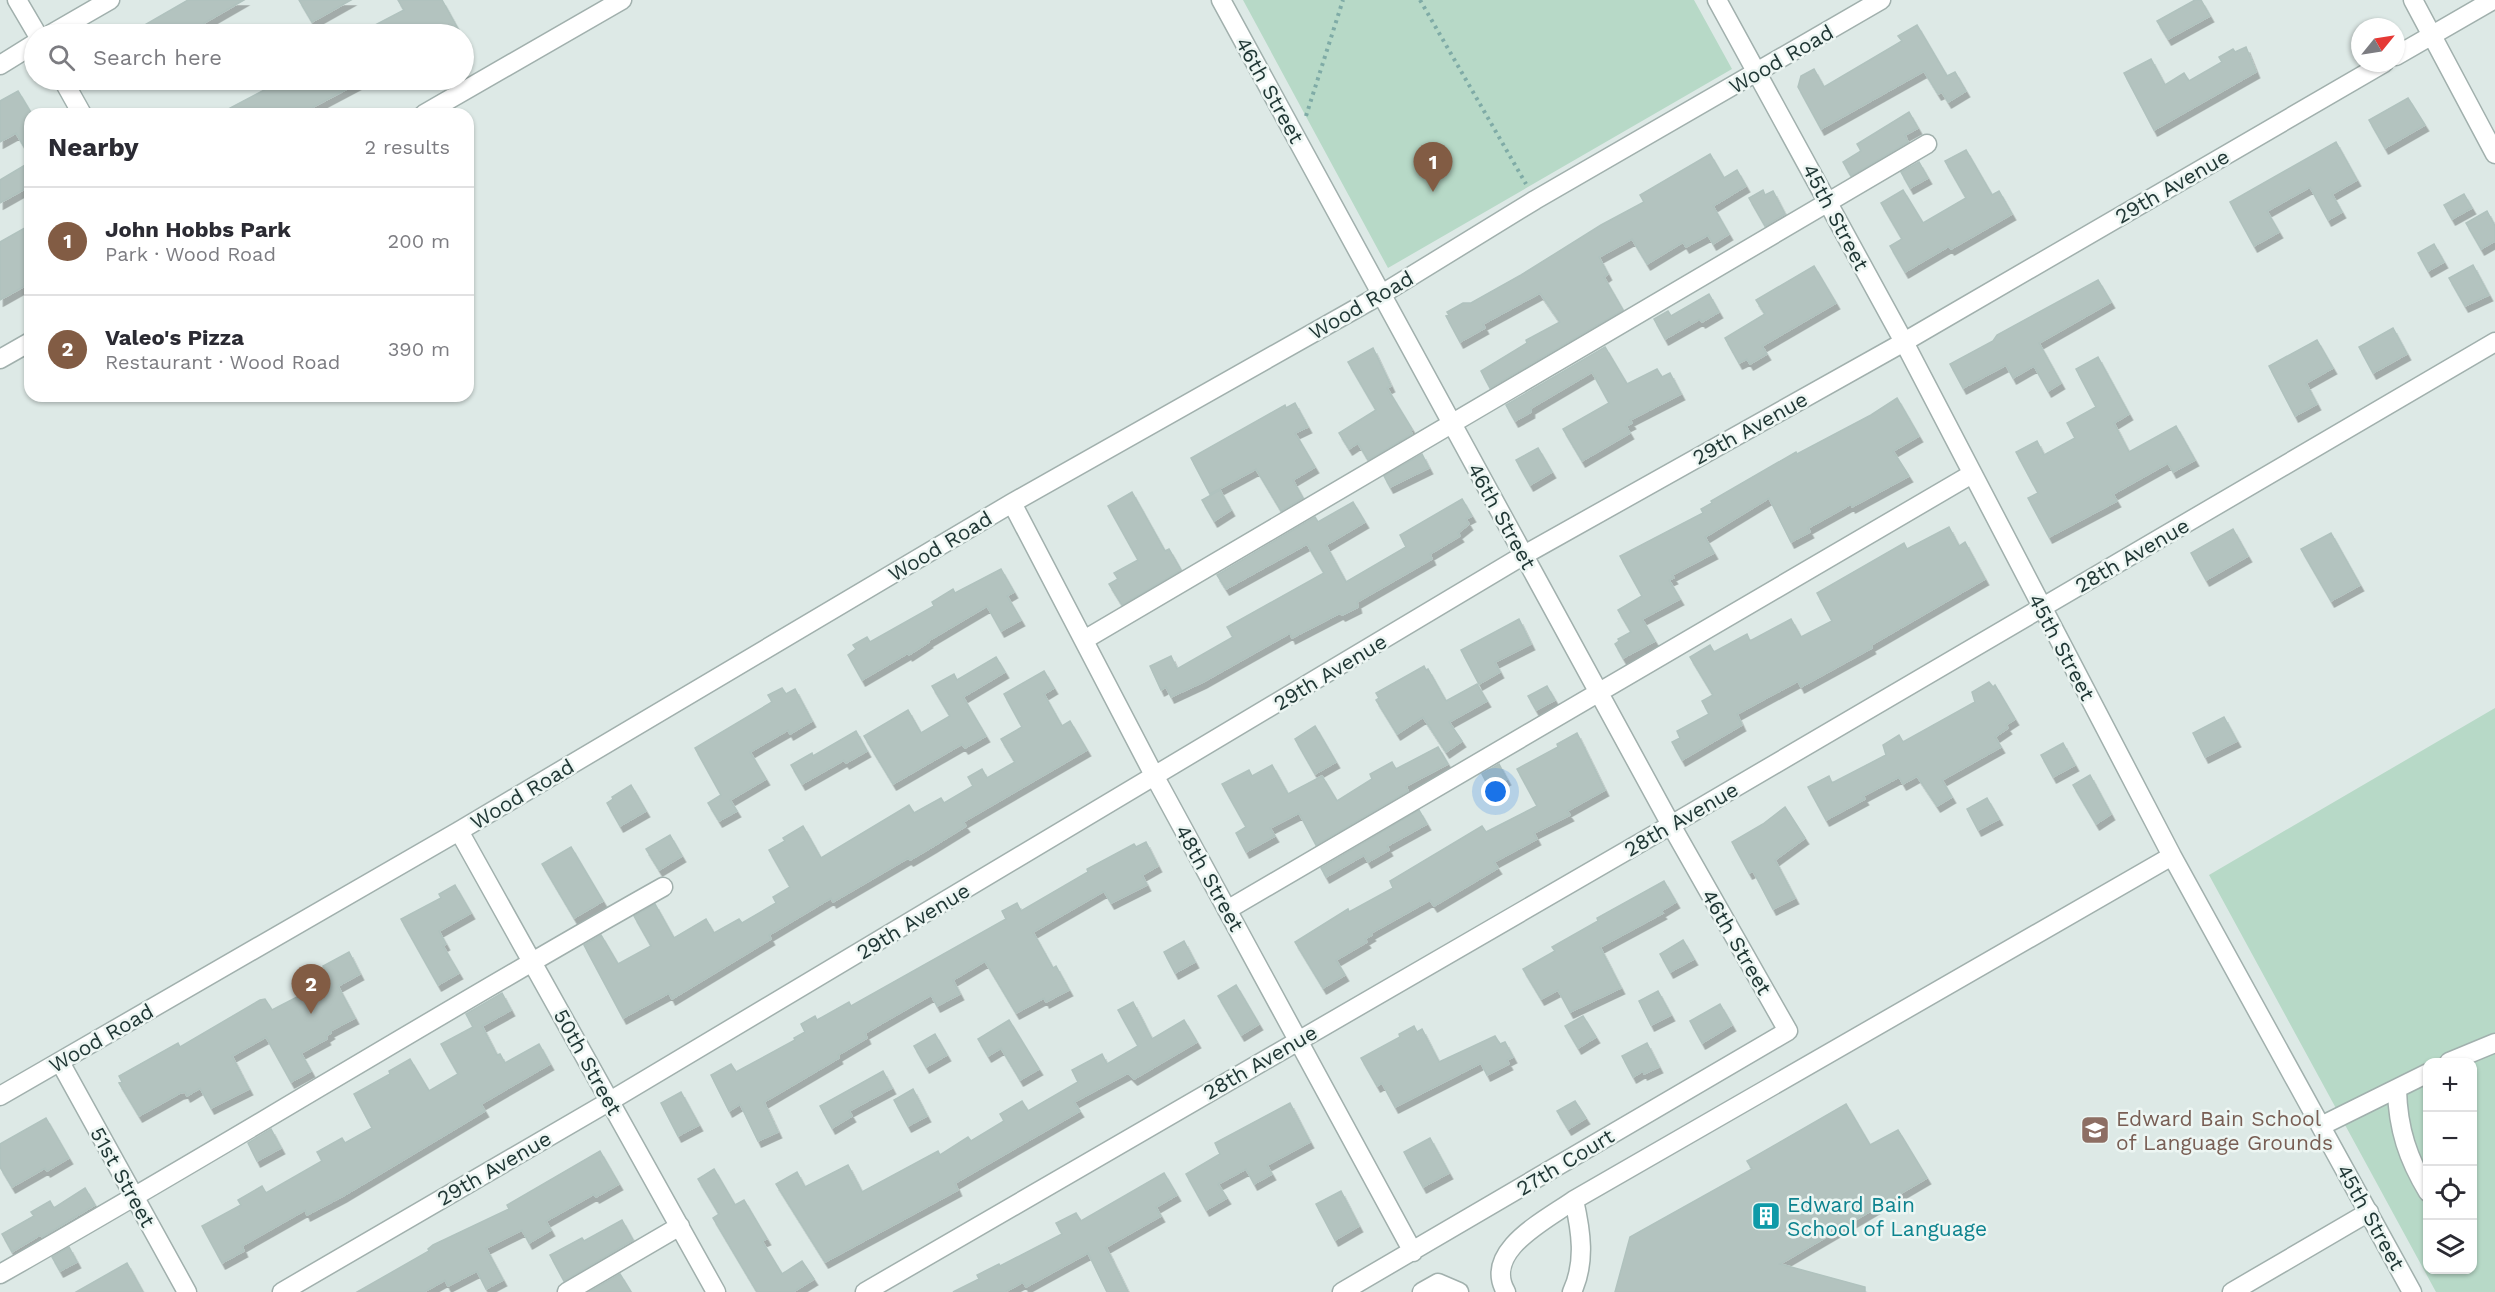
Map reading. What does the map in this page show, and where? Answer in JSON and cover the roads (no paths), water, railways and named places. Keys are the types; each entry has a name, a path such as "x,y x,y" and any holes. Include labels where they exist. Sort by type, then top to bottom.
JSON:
{"street":[{"path":"17,0 31,24"},
{"path":"68,24 110,0"},
{"path":"474,85 621,0"},
{"name":"46th Street","path":"1221,0 1671,825 1788,1031"},
{"name":"45th Street","path":"1717,0 1904,342 2172,856 2412,1292"},
{"name":"Wood Road","path":"0,1096 459,831 1012,503 1382,294 1535,200 1881,0"},
{"path":"2413,0 2495,154"},
{"path":"2405,51 2493,0"},
{"path":"0,64 24,50"},
{"name":"29th Avenue","path":"282,1292 610,1101 1524,555 1904,342 2369,72"},
{"path":"69,90 79,108"},
{"path":"434,108 465,90"},
{"path":"1084,639 1927,144"},
{"name":"28th Avenue","path":"865,1292 1671,825 2495,342"},
{"path":"0,359 24,345"},
{"path":"1227,910 1972,474"},
{"name":"48th Street","path":"1012,503 1155,777 1413,1252"},
{"name":"50th Street","path":"459,831 716,1292"},
{"path":"1506,1292 1500,1268 1506,1253 1526,1234 1574,1200 2172,856"},
{"path":"0,1274 135,1198 531,960 663,886"},
{"name":"27th Court","path":"1341,1292 1788,1031"},
{"path":"2459,1058 2495,1043"},
{"name":"51st Street","path":"60,1062 187,1292"},
{"path":"2321,1126 2423,1075"},
{"path":"2397,1090 2403,1143 2423,1185"},
{"path":"1572,1292 1578,1279 1581,1248 1581,1230 1574,1200"},
{"path":"2232,1292 2369,1212"},
{"path":"567,1292 680,1226"},
{"path":"1422,1292 1438,1283 1459,1292"}],"place":[{"name":"John Hobbs Park","path":"1433,192"},
{"name":"Valeo's Pizza","path":"311,1014"},
{"name":"Edward Bain School of Language Grounds","path":"2095,1130"},
{"name":"Edward Bain School of Language","path":"1766,1216"}]}
